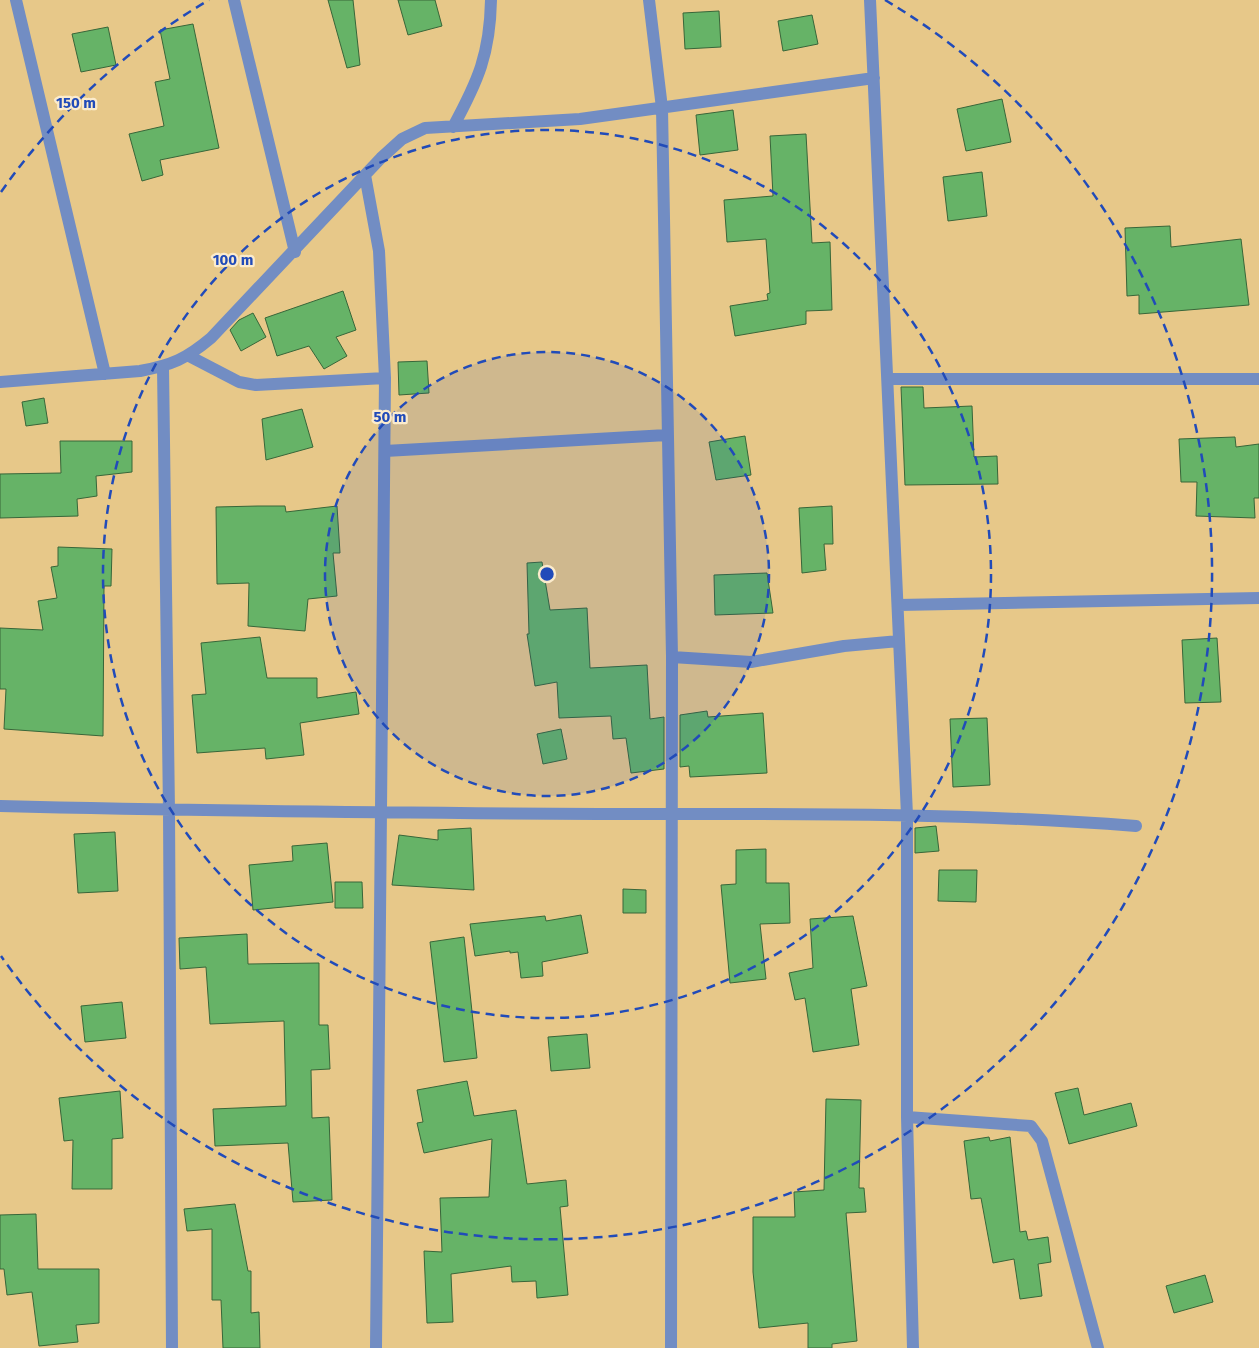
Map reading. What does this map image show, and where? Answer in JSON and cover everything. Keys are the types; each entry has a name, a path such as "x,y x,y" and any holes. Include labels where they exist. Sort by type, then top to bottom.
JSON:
{"street":[{"path":"16,0 105,374"},
{"path":"234,0 295,252"},
{"path":"453,127 472,93 484,63 490,32 491,0"},
{"path":"649,0 662,108 672,657 671,1348"},
{"path":"870,0 889,379 907,814 907,1117 913,1348"},
{"path":"0,382 105,374 163,367 189,356 212,338 402,139 425,128 580,119 874,78"},
{"path":"365,176 380,261 385,378 376,1348"},
{"path":"189,356 239,382 256,385 385,378"},
{"path":"163,367 170,811 172,1348"},
{"path":"889,379 1259,379"},
{"path":"385,451 667,436"},
{"path":"898,605 1259,598"},
{"path":"672,657 752,662 844,646 900,641"},
{"path":"0,806 170,811 382,813 907,814 1034,818 1136,826"},
{"path":"907,1117 1031,1126 1042,1141 1098,1348"}],"building":[{"path":"328,0 353,0 360,65 347,68"},
{"path":"398,0 435,0 442,26 408,35"},
{"path":"719,11 721,47 685,49 683,13"},
{"path":"812,15 818,44 783,51 778,21"},
{"path":"193,24 219,148 160,160 163,175 142,181 129,134 164,126 155,82 170,79 160,30"},
{"path":"108,27 116,65 81,72 72,34"},
{"path":"1002,99 1011,142 966,151 957,109"},
{"path":"733,110 738,150 700,155 696,115"},
{"path":"806,134 812,243 830,242 832,310 806,311 806,324 735,336 730,306 768,300 767,294 770,293 766,239 727,242 724,200 773,196 770,136"},
{"path":"982,172 987,216 948,221 943,177"},
{"path":"1170,226 1171,247 1241,239 1249,305 1139,314 1139,295 1127,296 1125,228"},
{"path":"343,291 356,330 336,337 347,356 324,369 309,346 277,356 265,318"},
{"path":"253,313 266,337 241,351 230,330 239,320"},
{"path":"427,361 429,393 399,395 398,362"},
{"path":"901,387 923,387 924,408 972,406 974,457 997,456 998,484 905,485"},
{"path":"44,398 48,423 26,426 22,402"},
{"path":"302,409 313,447 266,460 262,419"},
{"path":"745,436 751,475 716,480 709,442"},
{"path":"1235,437 1236,447 1259,444 1259,498 1254,498 1255,518 1196,516 1197,482 1181,482 1179,439"},
{"path":"60,441 132,441 132,472 96,476 97,496 77,499 78,516 0,518 0,474 61,473"},
{"path":"285,506 286,512 337,506 340,553 333,553 337,596 308,599 305,631 248,626 249,583 217,584 216,507"},
{"path":"832,506 833,544 824,544 826,570 802,573 799,508"},
{"path":"58,547 112,549 111,586 104,586 103,736 4,729 6,689 0,689 0,628 43,630 38,601 57,598 51,567 58,566"},
{"path":"542,562 550,610 587,608 590,668 647,665 650,719 664,717 664,769 631,773 626,738 613,739 611,716 559,718 557,682 535,686 527,634 529,634 527,563"},
{"path":"767,573 773,613 715,615 714,575"},
{"path":"260,637 267,678 317,678 317,698 356,692 359,714 300,723 304,755 266,759 265,748 197,753 192,695 206,694 201,643"},
{"path":"1217,638 1221,702 1185,703 1182,640"},
{"path":"707,711 708,717 763,713 767,773 690,777 689,766 680,767 680,715"},
{"path":"987,718 990,785 953,787 950,719"},
{"path":"561,729 567,759 543,764 537,734"},
{"path":"936,826 939,851 915,853 915,828"},
{"path":"471,828 474,890 392,885 399,835 438,840 438,830"},
{"path":"115,832 118,891 78,893 74,834"},
{"path":"327,843 333,902 253,910 249,865 293,861 292,846"},
{"path":"766,849 766,883 789,883 790,923 760,924 766,979 730,983 721,885 736,884 736,850"},
{"path":"939,870 977,870 976,902 938,901"},
{"path":"335,882 362,882 363,908 335,908"},
{"path":"623,889 646,890 646,913 623,913"},
{"path":"581,915 588,953 542,962 543,976 521,978 518,952 510,953 510,951 475,956 470,924 545,916 546,921"},
{"path":"853,916 867,986 851,989 859,1045 813,1052 805,998 795,1000 789,973 813,968 810,919"},
{"path":"247,934 248,964 319,963 319,1025 328,1025 330,1069 311,1070 312,1118 329,1117 332,1200 293,1202 288,1143 215,1146 213,1109 286,1106 284,1021 210,1024 206,967 180,969 179,938"},
{"path":"464,937 477,1058 444,1062 430,942"},
{"path":"122,1002 126,1038 85,1042 81,1006"},
{"path":"587,1034 590,1068 551,1071 548,1037"},
{"path":"467,1081 474,1116 516,1110 527,1184 566,1180 568,1206 560,1207 568,1295 537,1298 536,1281 512,1282 511,1266 451,1274 453,1322 427,1323 424,1251 442,1252 440,1198 489,1197 492,1139 424,1153 417,1123 423,1122 417,1090"},
{"path":"1078,1088 1084,1115 1131,1103 1137,1126 1069,1144 1055,1093"},
{"path":"120,1091 123,1138 112,1139 112,1189 72,1189 73,1140 64,1141 59,1098"},
{"path":"826,1099 861,1100 859,1188 864,1188 866,1212 846,1213 857,1341 832,1344 832,1348 808,1348 808,1323 759,1328 753,1272 753,1217 795,1217 794,1192 824,1190"},
{"path":"989,1137 990,1141 1010,1137 1020,1232 1026,1231 1028,1240 1048,1237 1051,1262 1038,1264 1042,1296 1020,1299 1014,1259 993,1263 981,1198 971,1199 964,1141"},
{"path":"235,1204 248,1271 251,1271 251,1313 259,1312 260,1348 223,1348 221,1300 212,1300 212,1229 187,1231 184,1209"},
{"path":"36,1214 38,1269 99,1269 99,1323 76,1325 78,1342 39,1346 32,1292 7,1295 4,1269 0,1269 0,1215"},
{"path":"1205,1275 1213,1302 1174,1313 1166,1286"}]}
